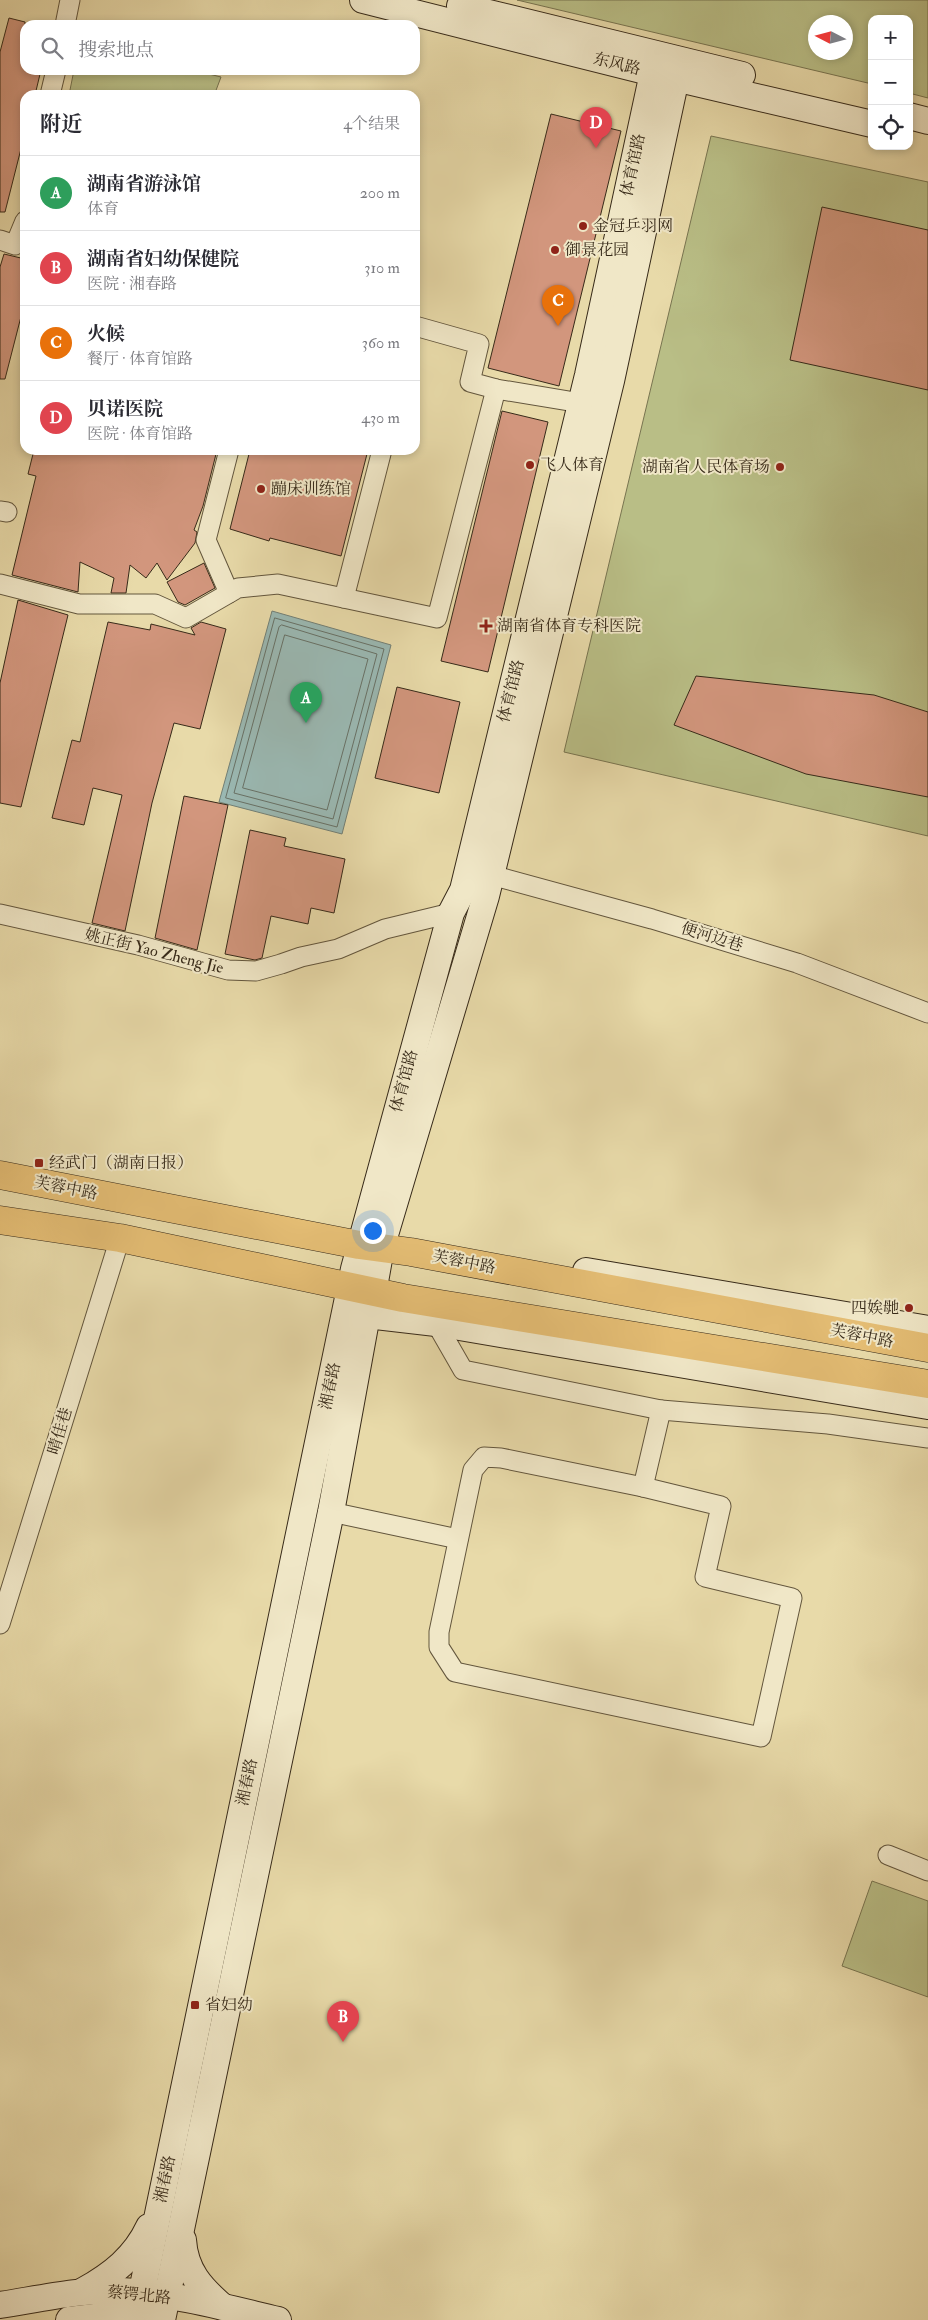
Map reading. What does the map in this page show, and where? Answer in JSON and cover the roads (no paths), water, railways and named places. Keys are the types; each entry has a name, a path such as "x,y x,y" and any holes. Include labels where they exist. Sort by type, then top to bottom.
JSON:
{"main road":[{"name":"芙蓉中路","path":"0,1175 375,1243 928,1348"},
{"path":"0,1220 120,1238 363,1299 403,1298 928,1384"},
{"path":"403,1298 436,1323"}],"street":[{"path":"66,20 70,0"},
{"name":"东风路","path":"363,0 665,76 868,123"},
{"name":"东风路","path":"437,0 868,106"},
{"path":"51,90 55,75"},
{"name":"体育馆路","path":"375,1243 451,913 463,890 581,403 665,76"},
{"name":"体育馆路","path":"375,1243 491,875 611,381 665,76"},
{"path":"913,117 928,121"},
{"path":"913,134 928,138"},
{"path":"0,240 15,245 20,232"},
{"path":"420,327 479,344 470,382 496,389 581,403"},
{"path":"0,584 79,604 155,604 186,618 238,588 278,584 437,618 496,389"},
{"path":"228,455 206,540 229,593"},
{"path":"344,598 381,455"},
{"name":"便河边巷","path":"491,875 652,919 797,962 928,1013"},
{"name":"姚正街 Yao Zheng Jie","path":"0,914 138,945 228,970 256,970 338,949 385,929 451,913"},
{"name":"晴佳巷","path":"0,1624 120,1238"},
{"name":"湘春路","path":"138,2309 162,2194 375,1243"},
{"name":"芙蓉中路","path":"375,1243 928,1329"},
{"path":"363,1299 436,1323 928,1406"},
{"name":"湘春路","path":"164,2310 331,1512 363,1299"},
{"path":"436,1323 463,1370 661,1410 828,1424 928,1438"},
{"path":"643,1488 661,1410"},
{"path":"484,1457 501,1458 721,1506 704,1577 792,1598 761,1737 455,1672 439,1647 439,1632 458,1539 473,1470 484,1457"},
{"path":"331,1512 458,1539"},
{"path":"888,1855 928,1872"},
{"path":"78,2294 99,2282 126,2262 146,2232 162,2194"},
{"path":"182,2224 183,2246 192,2276 202,2289 208,2316"},
{"name":"蔡锷北路","path":"0,2305 78,2294 120,2291 138,2309"},
{"name":"蔡锷北路","path":"69,2320 138,2309 278,2320"}],"water":[{"path":"272,611 391,645 342,834 219,802"}],"place":[{"name":"贝诺医院","path":"596,148"},
{"name":"金冠乒羽网","path":"583,226"},
{"name":"御景花园","path":"555,250"},
{"name":"火候","path":"558,326"},
{"name":"飞人体育","path":"530,465"},
{"name":"湖南省人民体育场","path":"780,467"},
{"name":"蹦床训练馆","path":"261,489"},
{"name":"湖南省体育专科医院","path":"486,626"},
{"name":"湖南省游泳馆","path":"306,723"},
{"name":"经武门（湖南日报）","path":"39,1163"},
{"name":"四娭毑","path":"909,1308"},
{"name":"省妇幼","path":"195,2005"},
{"name":"湖南省妇幼保健院","path":"343,2042"}]}
